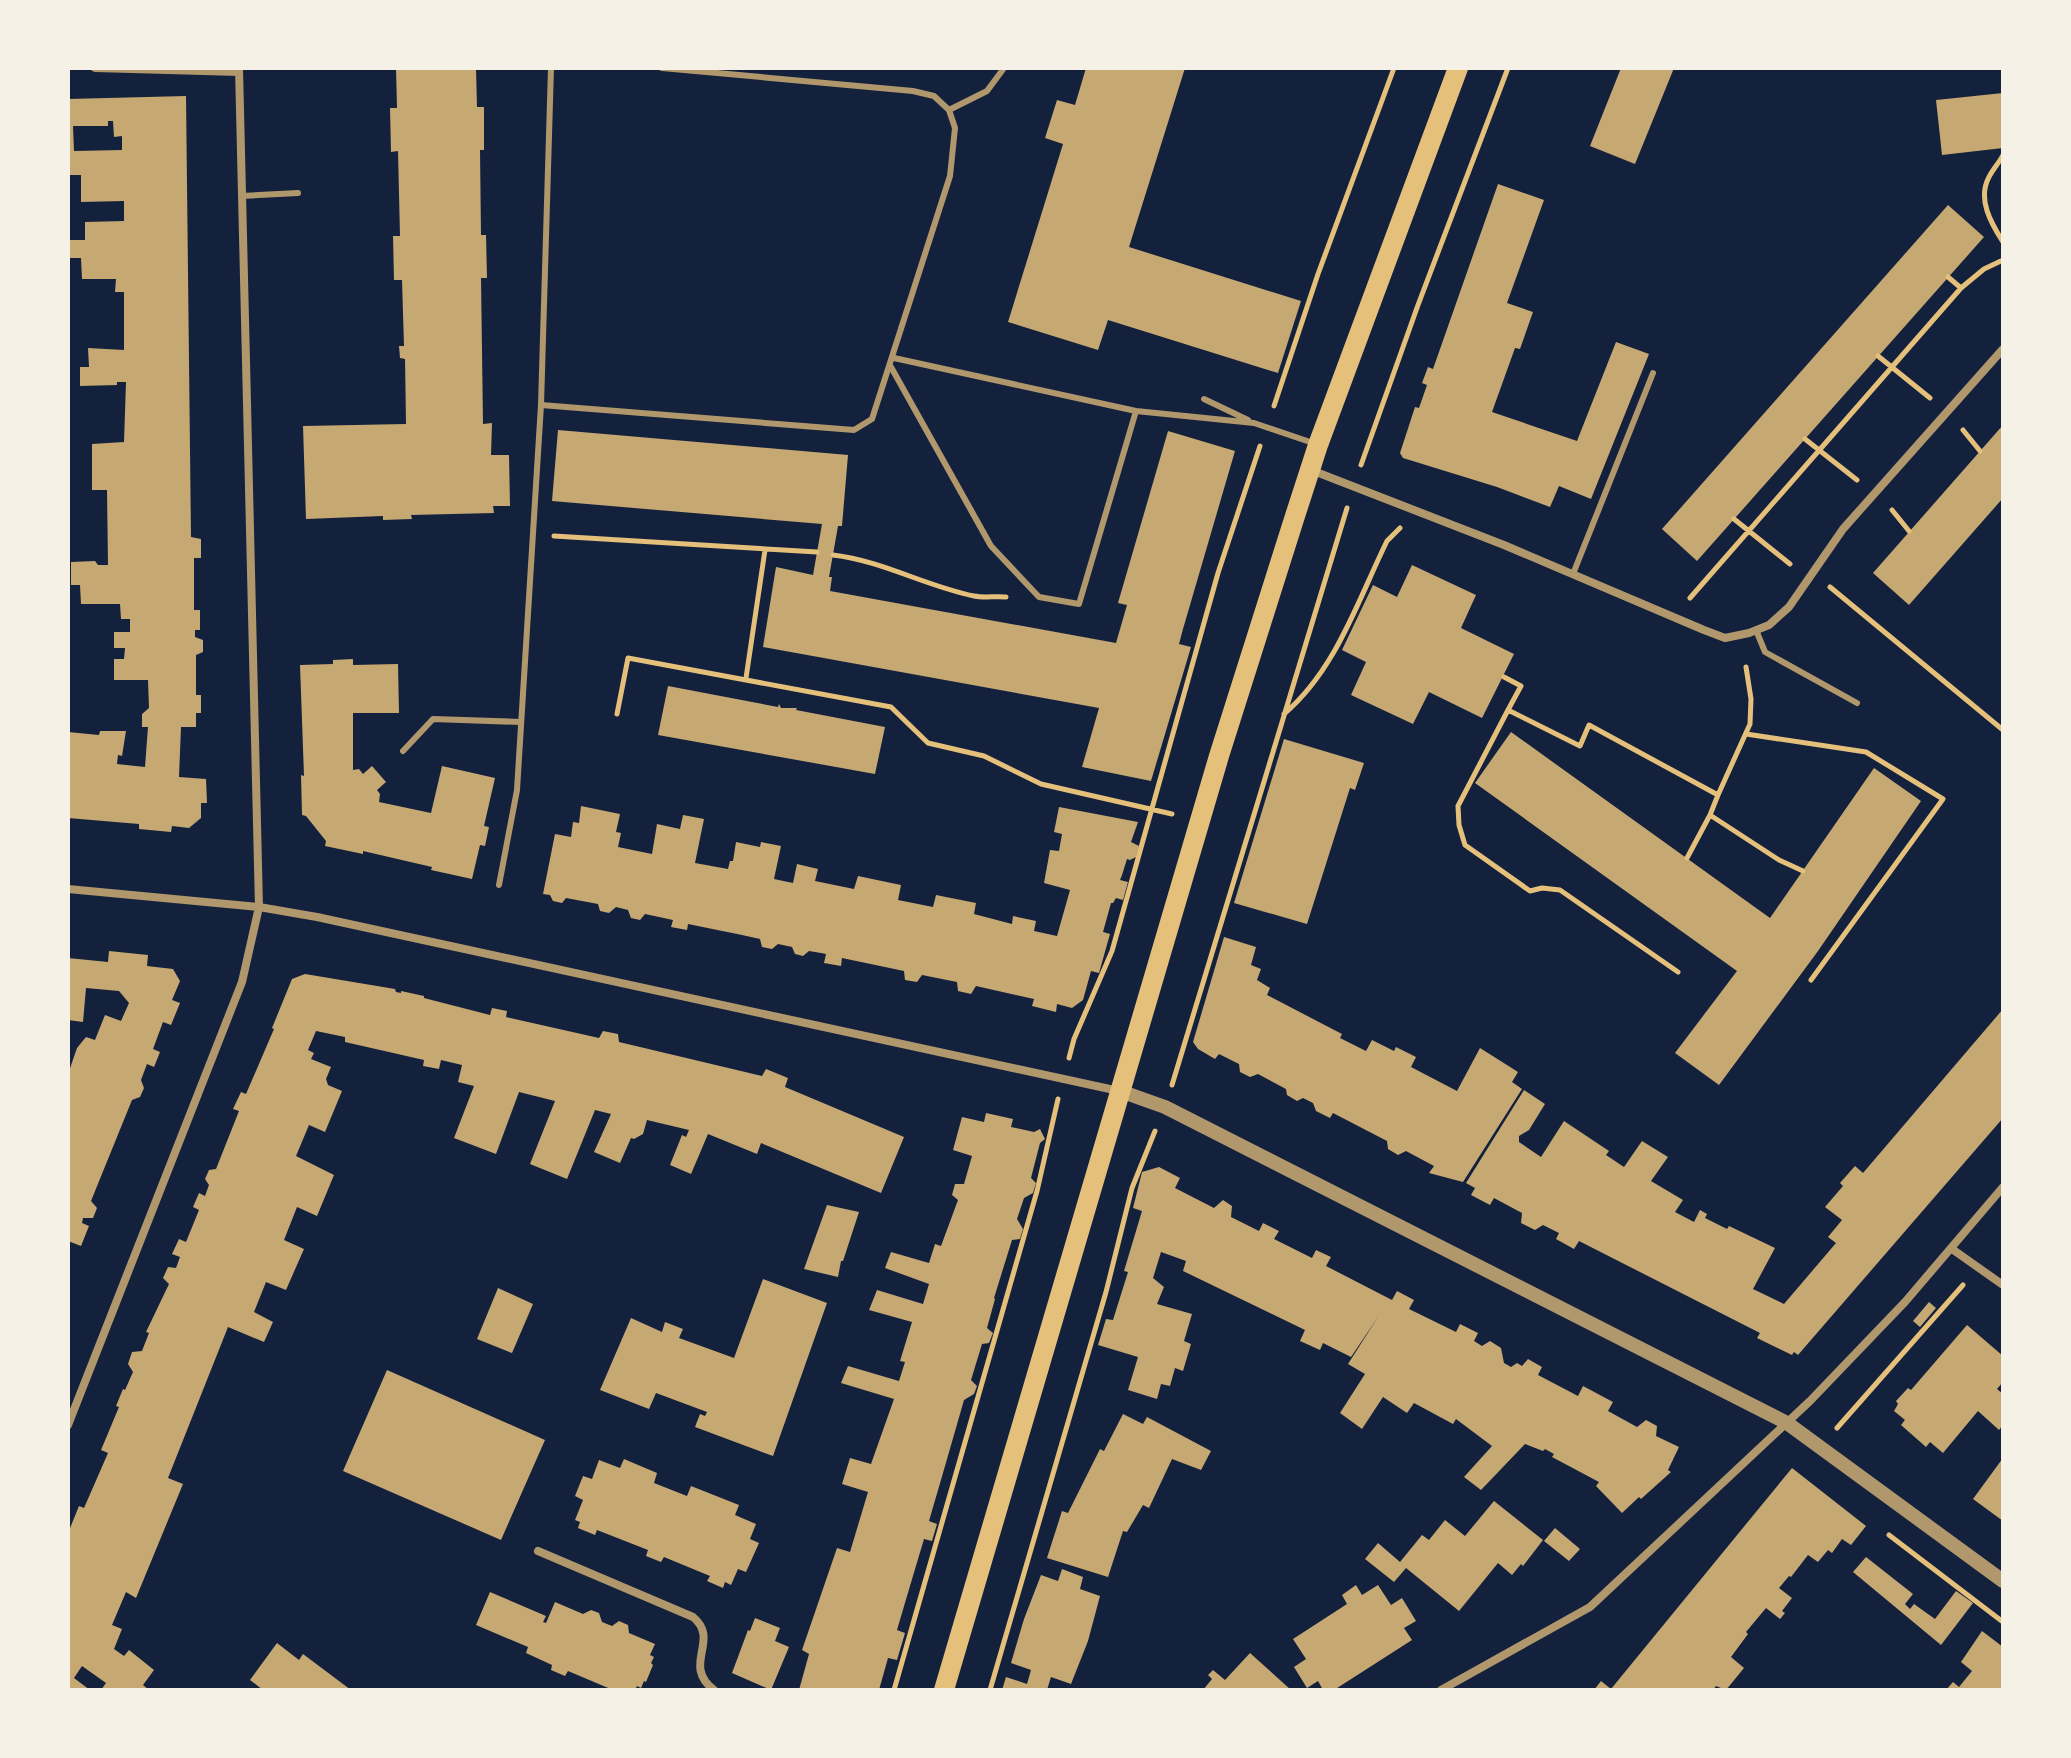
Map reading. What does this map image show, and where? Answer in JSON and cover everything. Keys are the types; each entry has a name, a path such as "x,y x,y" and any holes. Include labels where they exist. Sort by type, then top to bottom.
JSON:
{"main road":[{"path":"944,1690 1200,822 1310,470 1458,68"}],"street":[{"path":"68,1425 242,982 259,907 239,70 95,68"},
{"path":"1310,470 1725,638 1769,625 1789,607 1843,529 2003,349"},
{"path":"68,889 259,907 348,923 1063,1078 1120,1091 1165,1107 1787,1423 2003,1581"},
{"path":"1441,1690 1590,1607 1787,1423 1905,1302 2003,1187"},
{"path":"1952,1249 2003,1285"},
{"path":"538,1551 701,1623 704,1633 700,1674 704,1683 714,1690"}],"lane":[{"path":"499,885 517,790 541,405 551,68"},
{"path":"541,405 854,430 872,419 891,367 950,176 955,128 949,110 934,96 913,91 662,68"},
{"path":"949,110 987,91 1004,68"},
{"path":"242,196 298,193"},
{"path":"894,358 1136,411 1254,423"},
{"path":"891,367 991,546 1039,597 1079,604 1136,411"},
{"path":"1573,574 1653,373"},
{"path":"1204,399 1254,423 1318,445"},
{"path":"1756,630 1765,652 1857,703"},
{"path":"403,751 433,719 521,722"}],"path":[{"path":"894,1690 1037,1191 1074,1039 1112,951 1218,573 1318,274 1394,68"},
{"path":"990,1690 1106,1292 1132,1188 1165,1107 1354,487 1418,305 1508,68"},
{"path":"2003,157 1988,179 1985,192 1986,208 2003,242"},
{"path":"1673,616 1961,288 1984,269 2003,260"},
{"path":"1948,277 1961,288"},
{"path":"1878,356 1948,412"},
{"path":"1805,439 1848,475 1876,492"},
{"path":"1284,715 1302,699 1324,671 1387,541 1417,511"},
{"path":"1734,519 1811,576 2003,730"},
{"path":"533,535 817,552"},
{"path":"746,678 765,550"},
{"path":"833,555 879,564 920,581 976,596 1039,597"},
{"path":"1687,858 1710,815 1750,724 1751,699 1737,635"},
{"path":"617,714 628,658 746,678 891,707 928,743 984,756 1041,784 1152,808 1200,822"},
{"path":"1504,677 1521,686 1458,806 1465,845 1530,891 1542,888 1560,890 1678,972"},
{"path":"1508,710 1580,746 1589,725 1718,795"},
{"path":"1746,734 1866,752 1943,799 1811,980"},
{"path":"1710,815 1779,860 1803,871"},
{"path":"1868,1381 1875,1386 1978,1267"},
{"path":"1878,1527 2003,1622"}],"building":[{"path":"396,68 476,68 477,107 484,107 484,150 480,150 481,235 486,235 487,278 481,278 483,424 492,423 491,455 509,455 510,506 493,506 494,513 411,515 412,519 383,520 383,516 306,519 303,426 406,424 405,359 400,358 399,346 404,346 402,280 394,280 393,236 400,236 398,151 391,152 390,108 397,108"},
{"path":"1086,68 1185,68 1129,247 1301,301 1278,373 1108,320 1098,350 1008,322 1063,144 1045,138 1057,100 1075,105"},
{"path":"1621,68 1674,68 1635,164 1590,146"},
{"path":"2003,93 2003,148 1942,155 1936,100"},
{"path":"186,96 191,537 201,539 201,558 194,558 194,610 200,610 200,630 195,630 195,637 203,640 203,652 196,655 196,695 201,695 201,713 196,713 196,727 181,727 179,777 206,779 207,803 201,803 201,818 189,828 172,826 171,832 139,829 139,824 68,818 68,732 99,735 100,731 126,731 122,756 118,755 117,764 145,767 148,727 142,727 142,714 149,708 148,680 114,680 114,659 124,659 125,648 114,648 114,632 130,632 130,619 121,619 120,604 81,604 80,585 71,585 71,562 95,561 98,565 108,565 107,490 92,490 92,444 124,442 126,382 80,386 80,367 89,367 88,348 124,350 124,292 115,292 116,279 82,279 81,258 68,258 68,240 85,240 85,222 124,221 124,201 81,202 81,175 68,175 68,99","holes":["108,121 113,121 114,137 122,136 122,150 74,151 73,126 108,126"]},
{"path":"1498,184 1544,200 1507,303 1533,312 1520,349 1515,348 1492,412 1577,441 1616,342 1649,354 1591,499 1559,486 1550,507 1403,458 1400,453 1415,407 1419,408 1427,385 1422,383 1428,367 1433,369"},
{"path":"1948,205 1984,237 1697,561 1662,529"},
{"path":"2003,425 2003,498 1909,605 1873,573"},
{"path":"558,430 848,455 842,526 838,526 829,577 832,577 830,591 1116,643 1127,605 1118,603 1168,431 1235,451 1179,644 1191,647 1151,781 1082,767 1099,708 763,647 776,567 813,575 822,524 552,501"},
{"path":"1412,565 1476,595 1461,628 1514,654 1482,718 1429,692 1413,724 1351,695 1366,662 1342,650 1373,585 1397,597"},
{"path":"353,659 353,665 398,664 399,713 353,713 353,770 359,769 363,774 372,766 386,782 377,790 379,802 431,813 442,766 495,778 484,826 489,827 485,846 480,845 472,879 363,851 363,854 325,846 326,841 302,815 301,775 304,776 300,665 333,664 333,660"},
{"path":"668,686 778,707 779,704 781,708 797,708 885,727 875,774 658,735"},
{"path":"1511,732 1770,918 1874,768 1921,801 1818,951 1719,1085 1675,1053 1737,971 1475,783"},
{"path":"1284,739 1364,763 1355,790 1350,788 1307,924 1234,903"},
{"path":"581,806 620,814 616,832 621,833 618,847 652,854 657,824 680,829 683,815 704,819 695,863 728,869 730,861 733,861 736,842 760,847 761,842 781,846 774,879 793,883 797,864 818,869 815,881 854,889 858,876 901,885 898,900 933,907 936,895 976,903 974,914 1012,924 1013,916 1036,921 1034,931 1057,936 1070,890 1044,883 1050,850 1059,851 1062,834 1054,832 1059,807 1138,822 1131,842 1139,846 1136,857 1127,859 1120,880 1128,882 1123,900 1116,898 1111,903 1103,932 1110,934 1099,973 1091,971 1083,1000 1072,1008 1057,1004 1056,1012 1032,1006 1034,999 976,986 971,994 958,991 957,982 922,975 917,982 905,980 904,971 842,958 841,966 824,963 826,954 809,951 803,956 795,954 792,947 778,944 772,949 762,947 760,939 742,935 688,924 687,930 671,927 673,920 645,914 640,920 631,918 628,910 616,907 609,913 600,911 598,904 566,898 562,903 553,901 550,895 543,894 555,834 571,837 573,822 579,823"},
{"path":"1224,937 1256,947 1251,965 1261,969 1257,980 1270,988 1267,995 1342,1034 1340,1038 1366,1051 1372,1040 1394,1051 1396,1047 1416,1057 1411,1067 1457,1091 1480,1048 1518,1072 1512,1082 1522,1089 1463,1182 1429,1173 1434,1166 1406,1151 1398,1155 1388,1149 1387,1141 1333,1113 1330,1118 1316,1111 1313,1103 1303,1098 1297,1101 1287,1095 1286,1089 1258,1074 1250,1077 1240,1072 1239,1064 1219,1054 1215,1059 1198,1049 1193,1042"},
{"path":"109,951 148,955 147,966 173,969 180,981 172,1000 180,1003 171,1025 163,1022 153,1049 160,1052 154,1067 147,1064 141,1080 144,1088 140,1097 132,1100 91,1201 97,1208 93,1218 83,1218 82,1223 89,1226 81,1246 68,1241 68,1074 77,1048 86,1037 95,1040 105,1015 121,1021 129,1003 119,991 86,988 83,1022 68,1020 68,958 108,962"},
{"path":"305,974 395,989 396,992 424,996 490,1015 492,1008 507,1011 506,1017 599,1038 603,1031 618,1034 619,1042 762,1076 766,1069 788,1078 785,1087 904,1137 881,1193 761,1143 757,1154 708,1134 691,1174 670,1165 682,1135 686,1137 689,1130 647,1120 643,1134 631,1138 620,1163 594,1152 611,1114 595,1110 567,1179 530,1164 555,1101 519,1092 496,1154 454,1138 474,1086 458,1082 462,1065 441,1060 439,1069 423,1066 424,1060 345,1042 345,1037 316,1031 308,1050 314,1053 311,1059 331,1067 326,1079 328,1085 342,1091 325,1132 309,1125 296,1156 334,1175 317,1216 297,1207 284,1240 304,1249 286,1290 266,1282 254,1312 273,1322 264,1342 228,1327 168,1478 183,1484 136,1598 126,1592 112,1625 122,1629 114,1649 124,1656 129,1650 154,1670 143,1685 149,1690 101,1690 106,1683 82,1666 74,1678 90,1690 68,1690 68,1533 79,1506 84,1508 108,1453 101,1450 119,1407 116,1406 133,1372 128,1364 132,1352 142,1351 149,1333 146,1332 169,1284 163,1278 168,1267 176,1268 180,1257 172,1254 179,1239 186,1242 199,1210 193,1207 199,1193 205,1196 209,1185 205,1179 209,1170 216,1169 239,1111 233,1109 241,1092 246,1094 292,979"},
{"path":"2003,1009 2003,1118 1798,1355 1757,1338 1760,1333 1579,1241 1574,1249 1556,1239 1559,1233 1543,1225 1535,1230 1521,1223 1522,1213 1494,1198 1490,1205 1471,1195 1475,1188 1466,1183 1524,1090 1545,1104 1529,1130 1519,1136 1519,1142 1541,1157 1564,1121 1609,1151 1606,1155 1624,1167 1642,1141 1668,1157 1651,1181 1683,1200 1675,1212 1694,1222 1700,1210 1707,1214 1705,1218 1775,1248 1753,1289 1784,1304 1836,1243 1828,1237 1842,1220 1825,1207 1843,1186 1840,1183 1855,1166 1863,1173"},
{"path":"986,1113 1013,1119 1011,1127 1034,1132 1040,1129 1045,1139 1040,1143 1031,1178 1036,1183 1033,1193 1024,1198 1017,1219 1023,1229 1020,1239 1012,1240 994,1298 987,1328 993,1333 989,1343 982,1344 971,1380 977,1386 974,1394 964,1400 929,1521 937,1524 932,1541 924,1539 897,1630 905,1633 897,1660 888,1658 879,1690 799,1690 809,1654 802,1650 837,1548 850,1552 868,1492 842,1484 850,1458 871,1464 894,1399 841,1383 848,1366 899,1381 905,1362 900,1361 912,1322 869,1310 877,1290 923,1304 929,1284 885,1268 891,1252 929,1263 935,1244 941,1246 958,1200 952,1195 955,1184 964,1184 972,1156 953,1150 962,1117 984,1122"},
{"path":"1159,1167 1180,1178 1175,1188 1214,1208 1223,1200 1232,1206 1231,1217 1259,1231 1263,1223 1279,1231 1274,1239 1312,1258 1316,1250 1331,1257 1326,1266 1392,1300 1397,1291 1414,1300 1409,1309 1456,1332 1460,1324 1478,1333 1474,1341 1482,1346 1490,1341 1501,1348 1504,1363 1511,1367 1517,1363 1522,1366 1528,1359 1542,1367 1538,1375 1578,1396 1583,1386 1613,1402 1608,1411 1637,1427 1646,1420 1657,1426 1656,1436 1679,1447 1668,1470 1671,1472 1622,1513 1596,1486 1599,1482 1552,1457 1554,1454 1545,1449 1543,1451 1525,1444 1481,1490 1464,1477 1492,1446 1456,1419 1453,1424 1414,1403 1407,1413 1383,1397 1362,1429 1340,1413 1365,1374 1348,1364 1378,1317 1351,1357 1323,1343 1320,1350 1300,1341 1305,1330 1183,1271 1186,1261 1161,1252 1153,1278 1164,1287 1157,1304 1192,1314 1184,1341 1191,1344 1183,1371 1175,1368 1170,1386 1161,1384 1157,1399 1128,1390 1138,1357 1098,1345 1106,1319 1113,1320 1128,1272 1124,1271 1142,1211 1133,1208 1142,1172"},
{"path":"827,1205 859,1212 838,1277 804,1269"},
{"path":"763,1279 827,1303 773,1456 695,1427 700,1414 705,1416 707,1412 656,1393 649,1409 600,1390 631,1318 662,1332 665,1322 683,1329 679,1338 734,1358"},
{"path":"498,1288 533,1304 512,1353 477,1339"},
{"path":"1929,1302 1936,1308 1920,1327 1913,1321"},
{"path":"1967,1325 2003,1356 2003,1382 1997,1389 2003,1394 2003,1425 1999,1430 1978,1411 1943,1453 1930,1442 1926,1447 1901,1425 1905,1420 1894,1411 1898,1404 1896,1401 1908,1388 1911,1390"},
{"path":"387,1370 545,1440 501,1540 343,1471"},
{"path":"1123,1414 1143,1424 1147,1417 1211,1451 1201,1470 1172,1459 1149,1508 1143,1505 1127,1532 1123,1531 1108,1577 1047,1558 1062,1511 1068,1513 1100,1449 1104,1451"},
{"path":"2003,1458 2003,1521 1973,1499"},
{"path":"624,1459 657,1473 654,1483 687,1496 691,1486 739,1505 735,1515 756,1524 750,1539 759,1543 746,1572 738,1569 731,1585 725,1582 723,1588 707,1581 710,1576 664,1557 661,1562 646,1556 648,1550 597,1530 595,1535 578,1528 580,1522 575,1520 583,1500 575,1496 583,1476 592,1479 599,1460 620,1468"},
{"path":"1792,1468 1866,1526 1851,1545 1842,1539 1832,1553 1828,1550 1818,1562 1808,1555 1789,1576 1779,1588 1792,1598 1782,1611 1785,1613 1780,1619 1766,1608 1746,1632 1748,1634 1731,1657 1744,1668 1726,1690 1716,1686 1713,1690 1594,1690 1601,1681 1611,1689"},
{"path":"1494,1501 1543,1540 1512,1575 1498,1563 1459,1611 1406,1568 1394,1582 1365,1559 1378,1543 1400,1562 1422,1535 1429,1540 1445,1520 1465,1536"},
{"path":"1555,1528 1580,1549 1569,1561 1544,1541"},
{"path":"1866,1557 1913,1594 1905,1604 1910,1609 1914,1604 1935,1619 1956,1591 1973,1603 1941,1645 1853,1572"},
{"path":"1062,1569 1083,1577 1080,1589 1100,1596 1088,1641 1071,1684 1051,1677 1047,1690 1002,1690 1006,1677 1027,1684 1031,1670 1011,1663 1024,1619 1041,1575 1058,1581"},
{"path":"1356,1585 1362,1595 1378,1585 1391,1605 1402,1598 1416,1621 1404,1628 1412,1640 1334,1690 1323,1690 1318,1681 1307,1688 1294,1667 1306,1659 1293,1639 1347,1604 1342,1595"},
{"path":"490,1592 546,1616 543,1622 546,1623 555,1602 583,1614 591,1610 599,1613 602,1622 612,1626 619,1621 628,1625 629,1633 655,1644 650,1655 654,1657 653,1665 646,1682 635,1690 613,1690 568,1671 565,1676 551,1670 552,1665 526,1653 528,1647 476,1625"},
{"path":"755,1618 780,1628 775,1641 789,1647 771,1690 732,1673"},
{"path":"1982,1631 2003,1647 2003,1690 1946,1690 1953,1682 1959,1687 1972,1671 1961,1662"},
{"path":"277,1643 299,1660 303,1654 351,1690 263,1690 250,1680"},
{"path":"1250,1653 1291,1690 1203,1690 1212,1679 1208,1675 1213,1670 1225,1680"}]}
